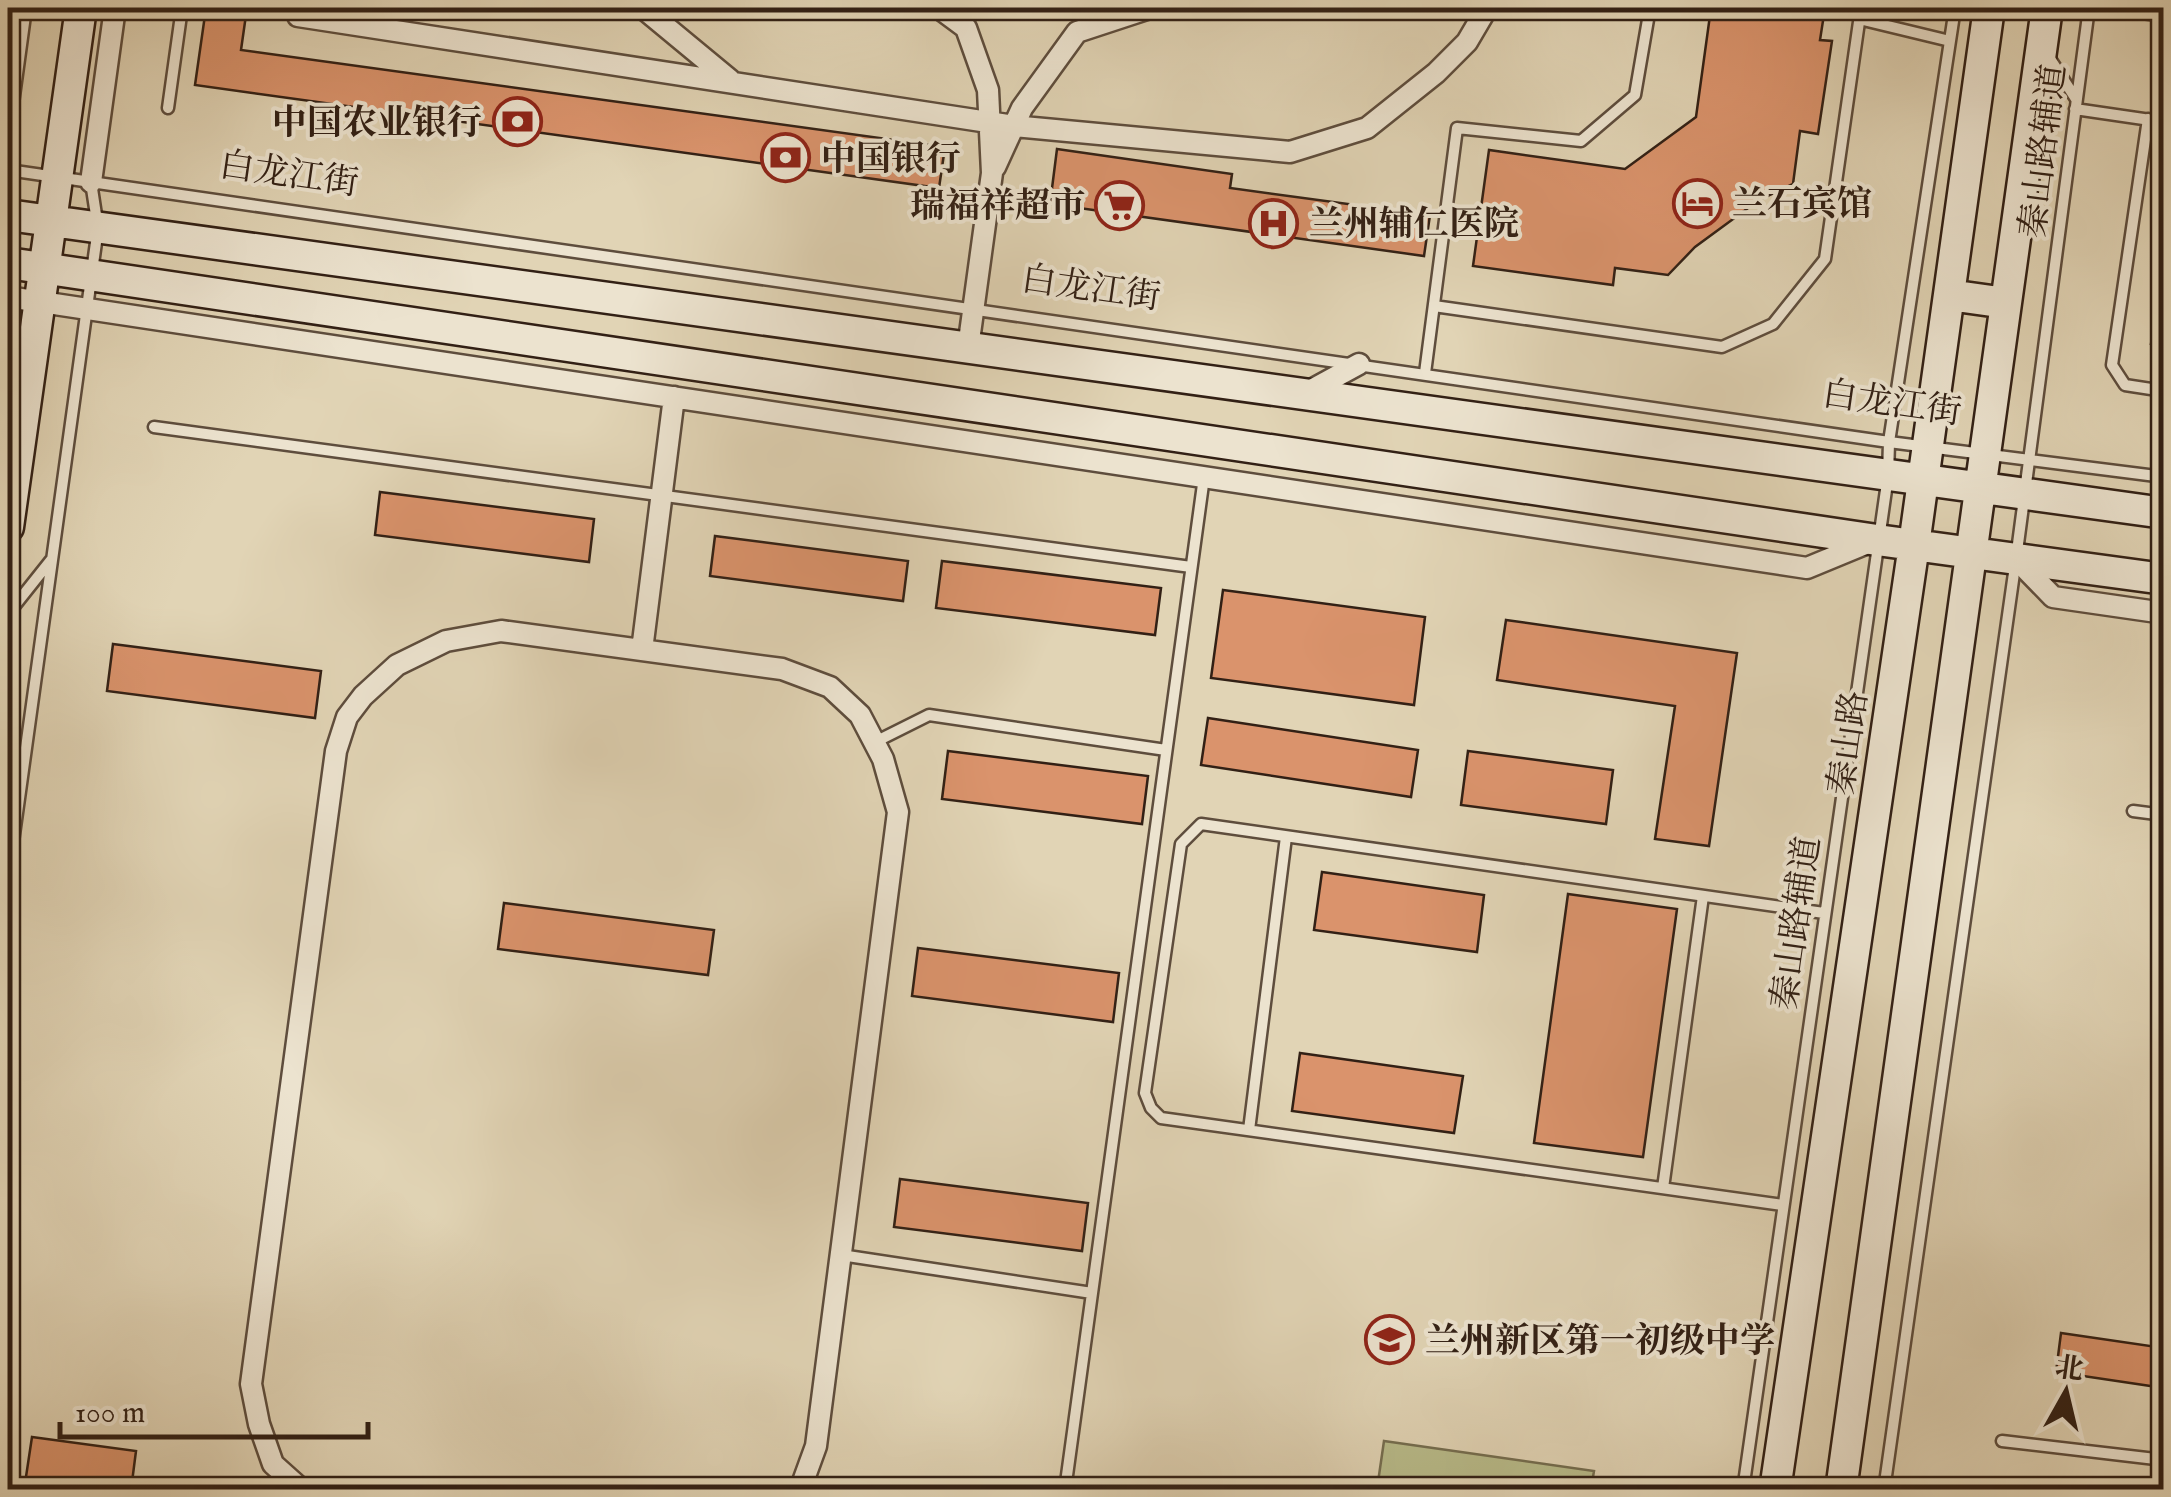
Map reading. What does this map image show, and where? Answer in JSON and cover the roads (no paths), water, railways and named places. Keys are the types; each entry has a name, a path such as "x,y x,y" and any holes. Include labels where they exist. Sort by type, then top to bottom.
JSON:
{"main road":[{"path":"8,527 80,8"},
{"name":"秦山路","path":"1775,1490 1989,8"},
{"path":"1841,1490 2047,8"},
{"path":"8,215 2164,514"},
{"path":"8,263 2157,582"},
{"path":"1949,295 2006,303"}],"street":[{"path":"8,103 21,8"},
{"path":"91,182 115,8"},
{"path":"643,8 731,82"},
{"path":"939,8 966,28 988,90 992,173 968,348"},
{"path":"992,173 1022,108 1076,32 1150,8"},
{"path":"298,16 1014,126 1290,152 1366,128 1436,73 1467,42 1488,8"},
{"path":"8,297 1807,568 1877,540"},
{"path":"1302,395 1359,364"},
{"path":"642,650 674,397"},
{"path":"2016,559 2053,597 2164,612"},
{"path":"302,1490 274,1464 259,1424 251,1384 336,752 347,718 397,666 446,641 501,631 782,669 830,687 860,715 883,759 898,812 816,1446 800,1490"}],"lane":[{"path":"168,108 182,8"},
{"path":"1425,373 1456,128 1581,141 1636,95 1650,8"},
{"name":"秦山路辅道","path":"1743,1490 1888,476 1889,442 1955,8"},
{"name":"秦山路辅道","path":"1884,1490 2030,459 2089,8"},
{"path":"2106,8 2164,16"},
{"path":"1434,306 1722,347 1773,324 1824,260 1860,13 1950,41"},
{"path":"2042,46 2076,104 2164,122"},
{"path":"2148,120 2112,366 2126,385 2164,390"},
{"name":"白龙江街","path":"8,170 1889,442 2164,477"},
{"path":"8,878 98,228 91,182"},
{"path":"154,427 1192,567"},
{"path":"1065,1490 1204,477"},
{"path":"8,614 52,558"},
{"path":"874,743 929,714 1166,750"},
{"path":"2133,811 2164,814"},
{"path":"1783,1205 1161,1118 1151,1108 1145,1093 1181,844 1201,824 1824,913"},
{"path":"1248,1130 1286,837"},
{"path":"1663,1188 1703,896"},
{"path":"841,1255 1092,1293"},
{"path":"2002,1441 2164,1460"}],"place":[{"name":"中国农业银行","path":"517,122"},
{"name":"中国银行","path":"786,158"},
{"name":"兰石宾馆","path":"1697,203"},
{"name":"瑞福祥超市","path":"1120,205"},
{"name":"兰州辅仁医院","path":"1274,223"},
{"name":"兰州新区第一初级中学","path":"1390,1340"}]}
